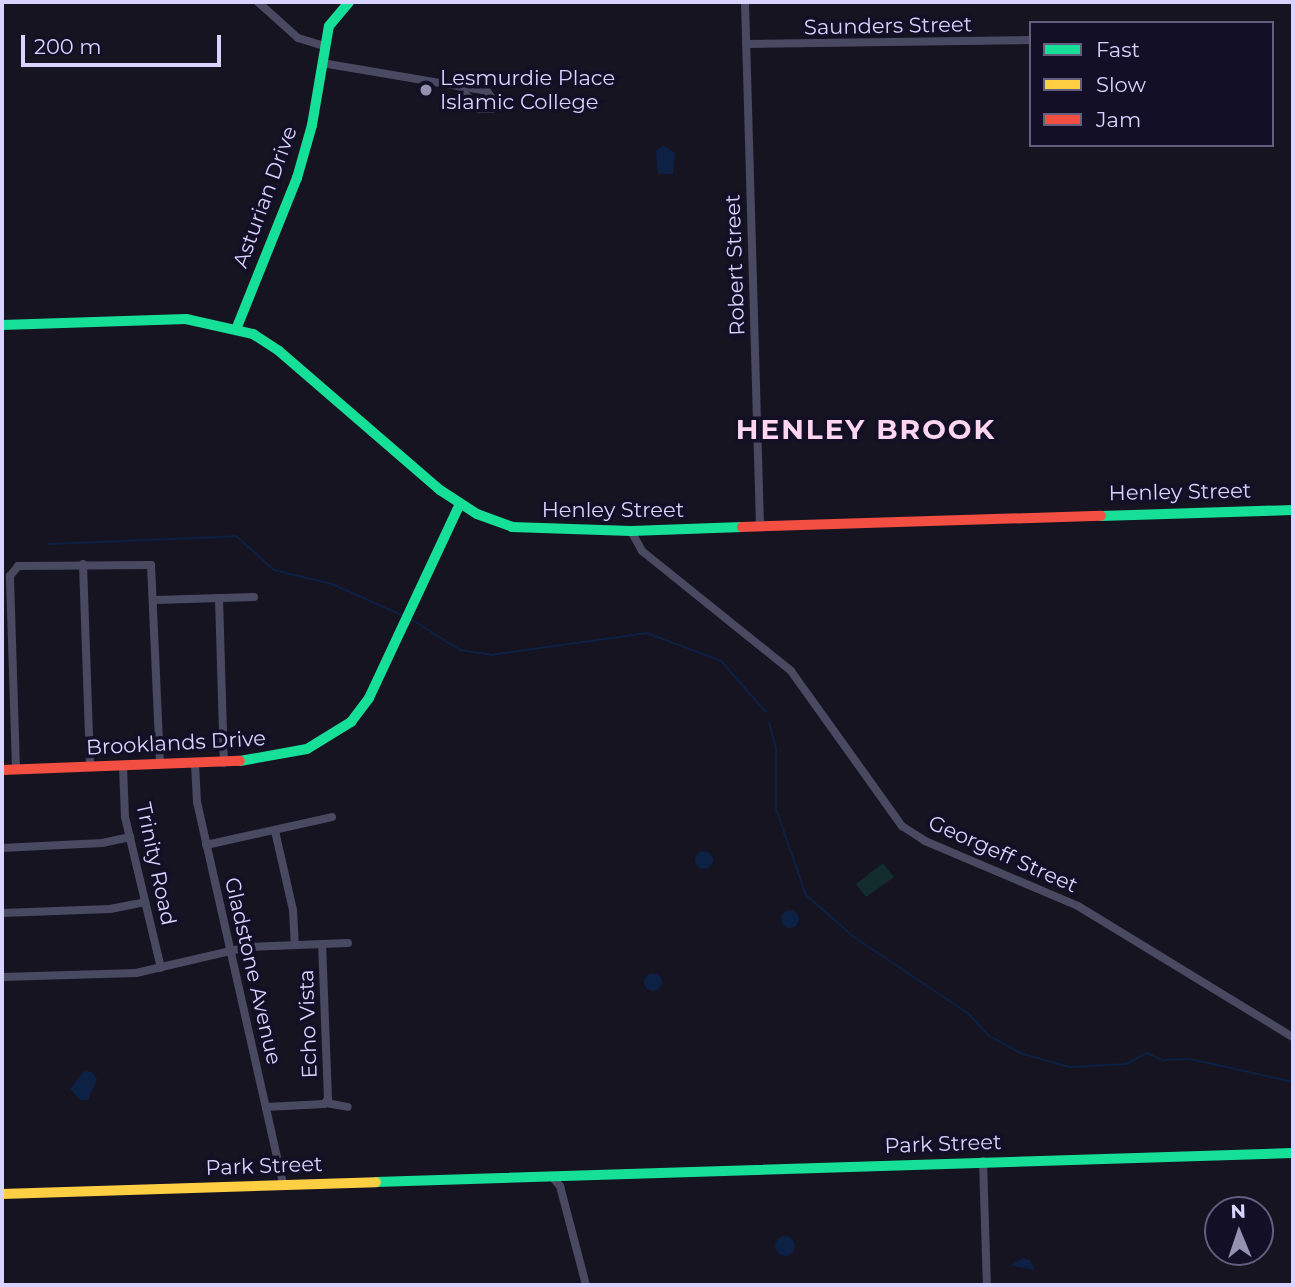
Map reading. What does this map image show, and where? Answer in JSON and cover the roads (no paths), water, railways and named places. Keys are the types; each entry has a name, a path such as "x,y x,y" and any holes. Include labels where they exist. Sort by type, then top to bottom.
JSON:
{"street":[{"path":"258,2 298,38 325,46"},
{"name":"Asturian Drive","path":"237,327 297,178 329,26 349,2"},
{"name":"Robert Street","path":"745,2 760,527"},
{"name":"Saunders Street","path":"746,44 1029,40"},
{"path":"322,63 461,89"},
{"name":"Henley Street","path":"2,325 187,319 237,327 279,351 460,504 512,527 631,531 1293,510"},
{"name":"Brooklands Drive","path":"2,769 225,763 264,760 307,749 351,722 369,698 460,504"},
{"name":"Georgeff Street","path":"631,531 642,551 791,671 902,826 925,841 1078,906 1293,1037"},
{"path":"16,769 6,595 10,576 18,566 146,562 153,569 160,764"},
{"path":"83,564 90,767"},
{"path":"156,600 254,597"},
{"path":"219,598 225,763"},
{"name":"Gladstone Avenue","path":"195,764 197,802 206,845 284,1185"},
{"name":"Trinity Road","path":"122,766 130,837 160,968"},
{"path":"206,845 332,817"},
{"path":"275,831 293,910 295,943"},
{"path":"2,848 102,844 130,837"},
{"path":"2,913 110,909 145,902"},
{"path":"2,978 135,973 230,951 295,943 348,943"},
{"name":"Echo Vista","path":"322,944 326,1103"},
{"name":"Echo Vista","path":"266,1107 326,1103 348,1107"},
{"name":"Park Street","path":"2,1194 1293,1153"},
{"path":"983,1161 987,1285"},
{"name":"Park Street","path":"527,1177 553,1178 594,1174"},
{"path":"553,1178 560,1185 586,1285"}],"water":[{"path":"663,145 675,153 673,174 658,174 656,151"},
{"path":"704,851 710,854 713,860 710,866 704,869 698,866 695,860 698,854"},
{"path":"786,910 794,910 799,919 797,926 786,928 781,923 781,915"},
{"path":"653,973 659,976 662,982 659,988 653,991 647,988 644,982 647,976"},
{"path":"84,1071 92,1072 97,1079 88,1100 80,1100 70,1089"},
{"path":"785,1236 792,1239 795,1246 792,1253 785,1256 778,1253 775,1246 778,1239"},
{"path":"1023,1258 1030,1260 1035,1270 1010,1265"}],"waterway":[{"path":"49,544 236,536 274,570 332,584 404,616"},
{"path":"412,620 460,650 491,655 647,633 721,661 766,712"},
{"path":"769,722 776,749 776,809 806,895 854,937 969,1014 988,1035 1020,1053 1069,1067 1126,1064 1147,1053 1163,1060 1190,1059 1293,1082"}],"place":[{"name":"Lesmurdie Place Islamic College","path":"426,90"}],"district":[{"name":"HENLEY BROOK","path":"866,429"}]}
